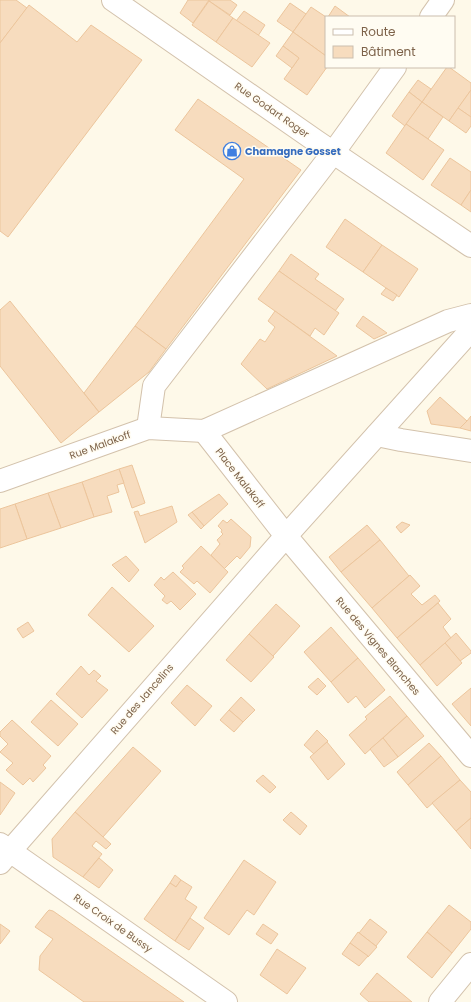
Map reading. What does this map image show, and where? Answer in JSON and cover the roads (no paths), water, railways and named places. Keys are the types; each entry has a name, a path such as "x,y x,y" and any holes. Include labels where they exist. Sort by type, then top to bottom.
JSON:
{"street":[{"name":"Rue Godart Roger","path":"113,0 333,153 471,246"},
{"path":"432,16 443,0"},
{"path":"148,428 154,386 333,153 394,68"},
{"path":"204,431 448,320 471,316"},
{"path":"286,536 471,330"},
{"name":"Rue Malakoff","path":"0,481 148,428 204,431"},
{"name":"Place Malakoff","path":"204,431 286,536"},
{"path":"377,435 471,451"},
{"name":"Rue des Vignes Blanches","path":"286,536 471,756"},
{"name":"Rue des Jancelins","path":"3,853 286,536"},
{"name":"Rue Croix de Bussy","path":"3,853 226,1002"},
{"path":"440,1002 471,964"}],"place":[{"name":"Chamagne Gosset","path":"232,151"}]}
